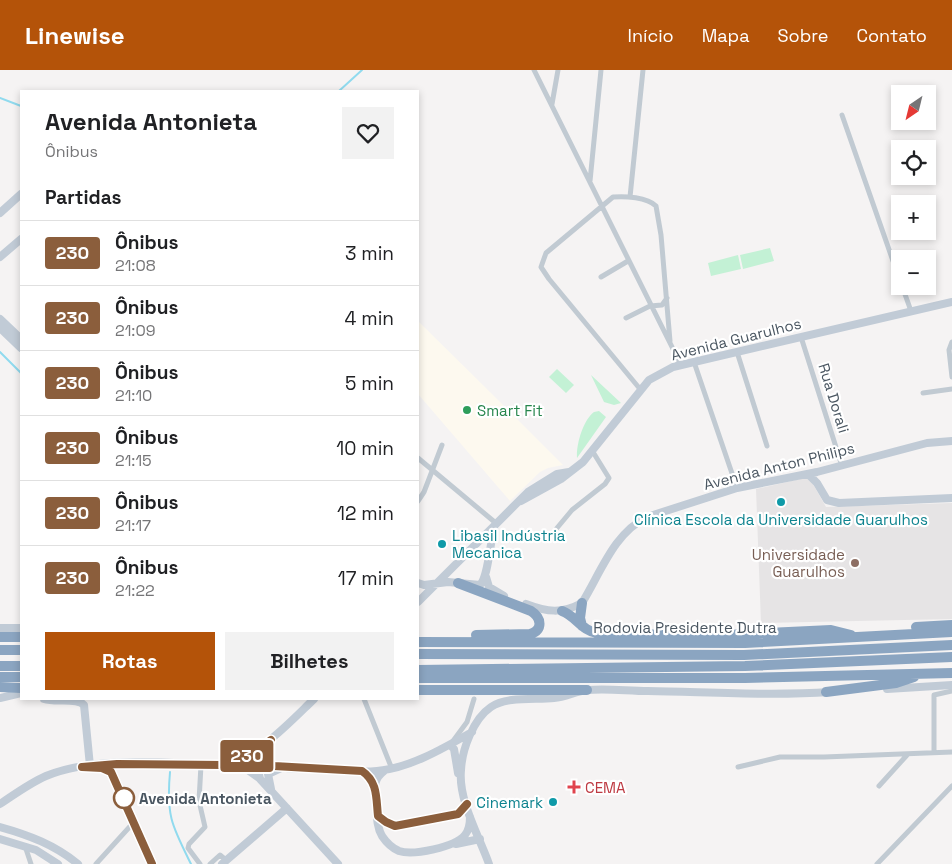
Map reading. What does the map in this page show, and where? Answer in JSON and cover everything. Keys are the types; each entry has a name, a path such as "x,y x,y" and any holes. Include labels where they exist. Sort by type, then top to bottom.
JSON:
{"highway":[{"path":"419,636 530,634 537,631 540,622 539,618 531,611 458,583"},
{"path":"582,603 580,618 583,627"},
{"path":"562,611 573,617 583,627 597,633 704,636 831,630 862,637"},
{"path":"877,636 896,629 952,625"},
{"name":"Rodovia Presidente Dutra","path":"419,642 737,644 952,632"},
{"path":"3,637 20,638"},
{"path":"3,637 20,642"},
{"name":"Rodovia Presidente Dutra","path":"419,654 744,655 952,645"},
{"path":"0,650 20,650"},
{"path":"419,670 745,666 952,657"},
{"path":"0,666 20,666"},
{"path":"419,678 745,678 952,673"},
{"path":"826,692 896,683 925,674"},
{"path":"0,677 20,677"},
{"path":"0,687 20,688"},
{"path":"419,690 587,690"}],"street":[{"path":"534,70 681,365"},
{"path":"552,105 558,70"},
{"path":"590,182 601,70"},
{"path":"630,198 643,70"},
{"path":"842,115 891,254"},
{"path":"0,213 20,195"},
{"path":"640,389 541,267 546,253 613,197 630,198 653,203 658,213 670,341"},
{"path":"11,204 20,202"},
{"path":"0,256 20,240"},
{"path":"601,277 628,261"},
{"path":"905,295 911,311"},
{"path":"626,318 650,306 662,305 667,298"},
{"name":"Avenida Guarulhos","path":"419,598 437,584 521,501 532,497 569,472 593,452 640,389 658,374 681,365 952,302"},
{"path":"0,319 20,338"},
{"path":"0,328 20,347"},
{"name":"Rua Dorali","path":"801,337 842,466"},
{"path":"952,342 950,350 952,378"},
{"path":"737,352 767,446"},
{"path":"694,362 737,488"},
{"path":"923,393 952,389"},
{"name":"Avenida Anton Philips","path":"582,603 622,536 636,522 737,488 817,472 927,443 952,441"},
{"path":"419,500 424,492 442,445"},
{"path":"557,528 572,510 605,484 609,478 593,452"},
{"path":"419,459 496,525 487,558 486,577 483,583 476,586 458,583 424,585 419,583"},
{"path":"817,472 817,483"},
{"path":"808,474 817,483 828,500 839,503 952,498"},
{"path":"470,550 478,550 487,558"},
{"path":"486,577 490,587 499,594 542,610 562,611 582,603"},
{"path":"0,628 20,628"},
{"path":"460,780 463,754 472,731 484,713 498,703 556,698 587,690 740,693 826,692 952,685"},
{"path":"934,752 934,695 952,691"},
{"path":"0,698 20,693"},
{"path":"450,745 466,722 474,699"},
{"path":"49,700 80,702 84,705 86,766"},
{"path":"223,765 249,756 271,740 313,700"},
{"path":"364,700 389,769"},
{"path":"472,731 450,745 389,769 378,776 375,783 378,827 383,838 390,846 399,851 408,852 480,839"},
{"path":"260,779 257,768 264,750 271,740"},
{"path":"450,745 454,749 470,815 489,864"},
{"path":"264,750 267,762 283,768 362,771 389,769"},
{"path":"738,767 780,757 952,752"},
{"path":"880,786 908,754"},
{"path":"115,778 125,767 134,764"},
{"path":"2,800 47,776 86,766 134,764 223,765 245,768 260,779 338,864"},
{"path":"200,864 188,848 189,844 205,827 199,802 201,765"},
{"path":"86,766 107,769 115,778 152,864"},
{"path":"272,792 268,774 283,768"},
{"path":"362,771 375,783"},
{"path":"877,864 952,786"},
{"path":"210,864 220,855 224,862 287,808"},
{"path":"447,846 465,835 469,828 470,815"},
{"path":"96,864 134,822"},
{"path":"0,827 22,833 49,845 78,864"},
{"path":"4,840 22,833"},
{"path":"4,840 36,850 58,864"},
{"path":"25,846 30,862"},
{"path":"30,862 36,850"}],"shaded area":[{"path":"419,322 563,465 540,472 510,501 419,395"},
{"name":"Universidade Guarulhos","path":"809,477 826,507 952,503 952,619 761,623 756,489"}],"green space":[{"path":"770,248 774,261 743,269 740,255"},
{"path":"738,255 741,269 711,276 708,263"},
{"path":"557,369 574,385 566,393 549,377"},
{"path":"591,375 621,403 614,405 604,402"},
{"path":"599,411 606,417 577,458 581,433 594,412"}],"waterway":[{"path":"340,90 362,70"},
{"path":"0,98 20,106"},
{"path":"0,352 20,372"},
{"path":"170,772 169,800 172,820 179,840 191,864"}],"bus line":[{"name":"230","path":"152,864 111,772 102,768 82,767 117,764 223,765 249,756 271,740 264,750 264,756 267,762 274,766 362,771 370,776 375,783 378,816 395,826 458,814 467,804"}],"place":[{"name":"Smart Fit","path":"467,410"},
{"name":"Clínica Escola da Universidade Guarulhos","path":"781,502"},
{"name":"Libasil Indústria Mecanica","path":"442,544"},
{"name":"Universidade Guarulhos","path":"855,563"},
{"name":"CEMA","path":"574,787"},
{"name":"Avenida Antonieta","path":"124,798"},
{"name":"Cinemark","path":"553,802"}]}
